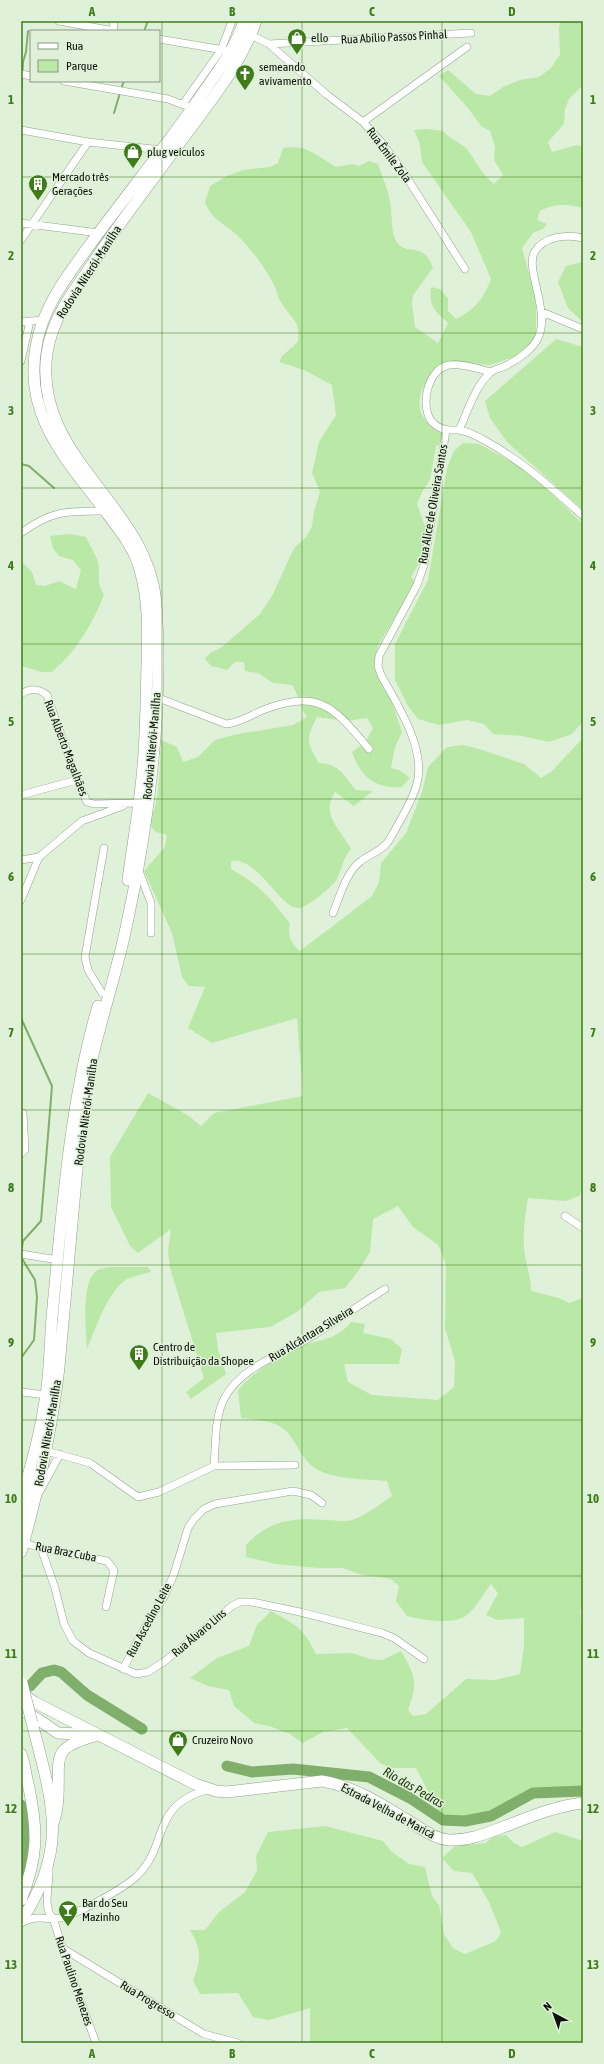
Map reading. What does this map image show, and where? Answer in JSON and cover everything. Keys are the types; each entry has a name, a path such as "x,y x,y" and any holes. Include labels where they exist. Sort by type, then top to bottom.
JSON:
{"main road":[{"name":"Rodovia Niterói-Manilha","path":"21,1498 40,1430 46,1394 58,1260 78,1091 124,905 135,803 145,736 148,608 144,582 134,552 106,511 57,448 47,429 38,406 34,372 35,350 43,320 61,286 162,150 188,106 226,51 244,21"},
{"name":"Rodovia Niterói-Manilha","path":"22,1548 37,1495 46,1450 59,1364 70,1227 87,1081 123,943 138,866 148,799 154,738 156,697 157,620 152,577 145,557 131,532 74,454 60,432 48,394 45,371 48,349 54,325 64,307 104,246 229,76 251,35 256,21"},
{"path":"21,1521 46,1450"},
{"path":"21,1684 34,1702 195,1784"},
{"path":"21,1684 51,1795 53,1830"},
{"path":"21,1705 34,1702"},
{"path":"21,1710 36,1718 55,1732 69,1735 98,1735"},
{"path":"21,1922 34,1897 48,1863 58,1798 57,1763 73,1726 70,1720"},
{"path":"63,1750 78,1741 98,1735"},
{"path":"21,1754 33,1811 36,1840 33,1864 21,1900"},
{"name":"Estrada Velha de Maricá","path":"195,1784 211,1790 241,1792 322,1781 336,1783 345,1785 378,1802 426,1832 447,1840 472,1838 532,1817 583,1803"}],"street":[{"path":"58,21 108,30"},
{"path":"160,39 226,51 232,21"},
{"name":"Rua Abílio Passos Pinhal","path":"269,44 471,33"},
{"name":"Rua Êmile Zola","path":"251,35 269,44 326,94 364,122 383,144 402,170 436,221 465,270"},
{"name":"Rua Abílio Passos Pinhal","path":"364,122 467,47"},
{"path":"70,82 168,99 188,106"},
{"path":"21,130 88,142 162,150"},
{"path":"21,240 88,142"},
{"path":"21,223 99,233"},
{"name":"Rua Alice de Oliveira Santos","path":"459,430 474,396 491,372 506,366 535,343 539,336 542,312 532,263 534,253 541,244 561,236 583,238"},
{"path":"542,312 583,329"},
{"path":"21,322 43,320"},
{"path":"21,362 30,321"},
{"path":"491,372 448,365 440,369 433,376 428,387 426,407 428,416 434,424 446,431 459,430 484,440 531,470 583,516"},
{"name":"Rua Alice de Oliveira Santos","path":"333,913 355,868 361,861 382,849 388,842 417,786 420,771 418,756 412,735 381,675 378,666 382,647 417,585 424,565 446,431"},
{"path":"21,533 47,516 75,511 106,511"},
{"name":"Rua Alberto Magalhães","path":"21,694 28,690 36,689 46,695 85,799 90,803 135,803"},
{"path":"156,697 226,724 274,706 309,702 319,703 328,706 347,723 369,749"},
{"path":"21,795 77,780"},
{"path":"21,900 39,857 82,821 135,803"},
{"path":"102,993 88,970 85,957 104,848"},
{"path":"21,860 39,857"},
{"path":"138,866 151,904 150,933"},
{"path":"21,1154 25,1150 23,1113"},
{"path":"566,1216 583,1228"},
{"path":"23,1255 58,1260"},
{"name":"Rua Alcântara Silveira","path":"214,1466 219,1415 225,1398 236,1383 250,1370 314,1335 385,1289"},
{"path":"22,1392 46,1394"},
{"path":"46,1450 90,1463 138,1497 159,1492 214,1466 295,1465"},
{"path":"37,1495 60,1454"},
{"name":"Rua Ascedino Leite","path":"123,1669 144,1628 164,1597 174,1574 188,1528 194,1519 204,1509 216,1504 293,1491 311,1495 322,1503"},
{"name":"Rua Braz Cuba","path":"22,1548 41,1548 102,1559 110,1563 114,1570 106,1607"},
{"name":"Rua Álvaro Lins","path":"41,1548 69,1634 79,1646 89,1653 136,1674 148,1672 182,1648 232,1606 240,1602 252,1602 300,1612 382,1633 394,1638 424,1659"},
{"path":"190,1796 195,1784"},
{"path":"21,1922 35,1917 54,1918 64,1916 98,1901 122,1887 137,1876 147,1864 167,1815 182,1801 190,1796 211,1790"},
{"name":"Rua Paulino Menezes","path":"48,1863 50,1881 46,1904 50,1915 54,1918 62,1948 96,2043"},
{"name":"Rua Progresso","path":"62,1948 204,2034 238,2043"}],"green space":[{"path":"561,21 583,21 583,85 569,99 565,109 564,124 548,142 552,152 577,145 583,147 583,208 556,205 540,211 537,220 547,224 543,229 533,233 522,248 536,299 536,340 514,357 490,365 455,361 436,367 421,393 420,407 422,414 426,421 435,430 443,433 439,445 436,446 430,480 423,490 417,504 426,529 419,563 411,577 416,582 378,646 375,659 379,677 391,699 402,732 395,747 391,768 399,770 410,778 402,787 392,787 384,786 370,780 365,775 352,752 366,741 373,728 367,718 347,721 317,717 309,736 309,740 312,750 319,763 337,768 356,790 373,791 354,806 335,792 331,800 331,815 351,849 344,860 337,879 320,896 299,908 292,906 284,900 250,866 241,862 231,861 231,869 264,892 290,923 290,938 300,951 372,896 379,882 381,863 406,833 422,792 428,767 447,747 463,745 479,749 524,764 541,778 551,772 583,738 583,1188 579,1196 566,1201 528,1198 524,1223 524,1242 531,1291 559,1298 569,1303 583,1298 583,1602 580,1611 583,1634 583,1787 542,1788 491,1816 465,1821 443,1820 416,1768 391,1768 380,1763 347,1728 323,1732 303,1743 290,1734 272,1727 254,1723 234,1706 229,1690 208,1686 190,1678 217,1658 249,1646 257,1625 271,1611 287,1620 303,1632 316,1654 352,1653 370,1659 382,1660 401,1651 410,1667 414,1680 413,1693 408,1710 413,1716 426,1714 466,1679 495,1680 520,1674 524,1645 524,1618 497,1620 486,1615 498,1593 491,1584 475,1607 463,1618 439,1621 407,1616 396,1601 399,1586 391,1579 359,1574 343,1568 318,1568 276,1564 246,1557 246,1545 255,1536 273,1525 304,1519 352,1520 367,1513 392,1496 387,1481 348,1478 319,1471 305,1459 289,1434 284,1429 273,1423 241,1418 238,1390 258,1371 273,1361 296,1348 338,1334 351,1322 365,1324 363,1333 391,1339 402,1349 399,1364 344,1364 348,1382 372,1395 438,1400 454,1387 455,1361 445,1328 446,1264 438,1245 413,1227 398,1206 373,1219 370,1252 359,1270 345,1288 319,1292 297,1312 270,1327 216,1333 218,1350 226,1374 191,1399 186,1392 204,1378 170,1268 168,1251 171,1229 138,1253 130,1246 111,1207 110,1157 148,1093 189,1116 201,1126 214,1113 303,1096 297,1018 212,1043 188,1028 205,987 189,986 182,977 172,933 144,871 165,847 167,835 156,832 149,824 158,793 161,740 177,747 183,762 198,757 215,740 238,734 293,725 307,717 292,685 273,683 258,673 245,671 244,662 235,662 227,670 211,666 205,659 210,653 222,647 260,614 272,596 294,548 307,536 312,526 314,512 320,492 312,473 319,442 336,415 332,385 304,370 279,362 282,356 298,342 298,328 279,299 275,287 257,258 237,235 215,218 208,209 205,203 210,186 227,176 243,170 270,167 278,163 283,148 298,147 305,149 336,167 352,164 359,166 369,161 378,164 389,197 395,239 399,245 404,248 419,251 424,254 429,259 433,268 413,295 412,303 415,327 438,343 448,323 432,304 431,287 440,289 448,298 448,311 456,319 478,303 491,279 471,232 422,162 420,144 414,130 427,129 443,131 466,148 489,180 494,184 503,175 494,160 495,147 490,131 481,126 468,108 439,76 448,70 476,94 490,96 503,87 520,80 539,77 550,69 560,55 559,27"},
{"path":"583,262 583,322 568,308 558,282 566,266"},
{"path":"556,339 583,347 583,510 507,442 490,418 485,401"},
{"path":"463,443 479,444 528,471 583,524 583,721 572,734 549,742 522,736 493,734 484,724 467,720 439,725 418,719 408,706 395,680 395,644 428,580 447,468 454,451"},
{"path":"70,534 86,537 98,560 99,581 104,595 95,616 69,655 52,672 42,672 21,666 21,561 32,572 36,585 45,586 59,581 76,589 81,570 73,560 59,556 53,548 50,536"},
{"path":"110,1267 148,1267 151,1272 127,1279 120,1284 108,1301 87,1349 85,1309 88,1287 95,1272 100,1269"},
{"path":"325,1826 383,1841 391,1851 409,1864 425,1867 432,1896 439,1905 444,1934 453,1948 465,1954 496,1941 501,1932 489,1902 472,1873 454,1871 442,1858 455,1846 486,1843 494,1836 506,1835 514,1843 522,1847 555,1832 583,1841 583,2043 310,2043 310,2008 269,2020 253,2017 238,1993 200,1994 193,1981 198,1967 199,1955 197,1944 190,1930 205,1930 219,1912 245,1892 257,1871 256,1856 268,1832"}],"waterway":[{"path":"144,30 148,21"},
{"path":"21,100 23,62 26,52 28,31"},
{"path":"121,89 124,82"},
{"path":"114,113 120,93"},
{"path":"21,464 29,466 54,488"},
{"path":"21,1018 52,1086 41,1221 23,1241 21,1252"},
{"path":"21,1257 35,1280 37,1297 34,1340 21,1358"},
{"name":"Rio das Pedras","path":"30,1686 42,1673 54,1670 61,1672 87,1695 142,1729"},
{"name":"Rio das Pedras","path":"227,1766 252,1772 293,1769 369,1777 410,1798 443,1820 465,1821 491,1816 533,1793 583,1791"},
{"path":"21,1805 26,1844 21,1872"}],"place":[{"name":"ello","path":"297,55"},
{"name":"semeando avivamento","path":"245,91"},
{"name":"plug veículos","path":"133,169"},
{"name":"Mercado três Gerações","path":"38,201"},
{"name":"Centro de Distribuição da Shopee","path":"139,1371"},
{"name":"Cruzeiro Novo","path":"178,1757"},
{"name":"Bar do Seu Mazinho","path":"68,1927"}]}
